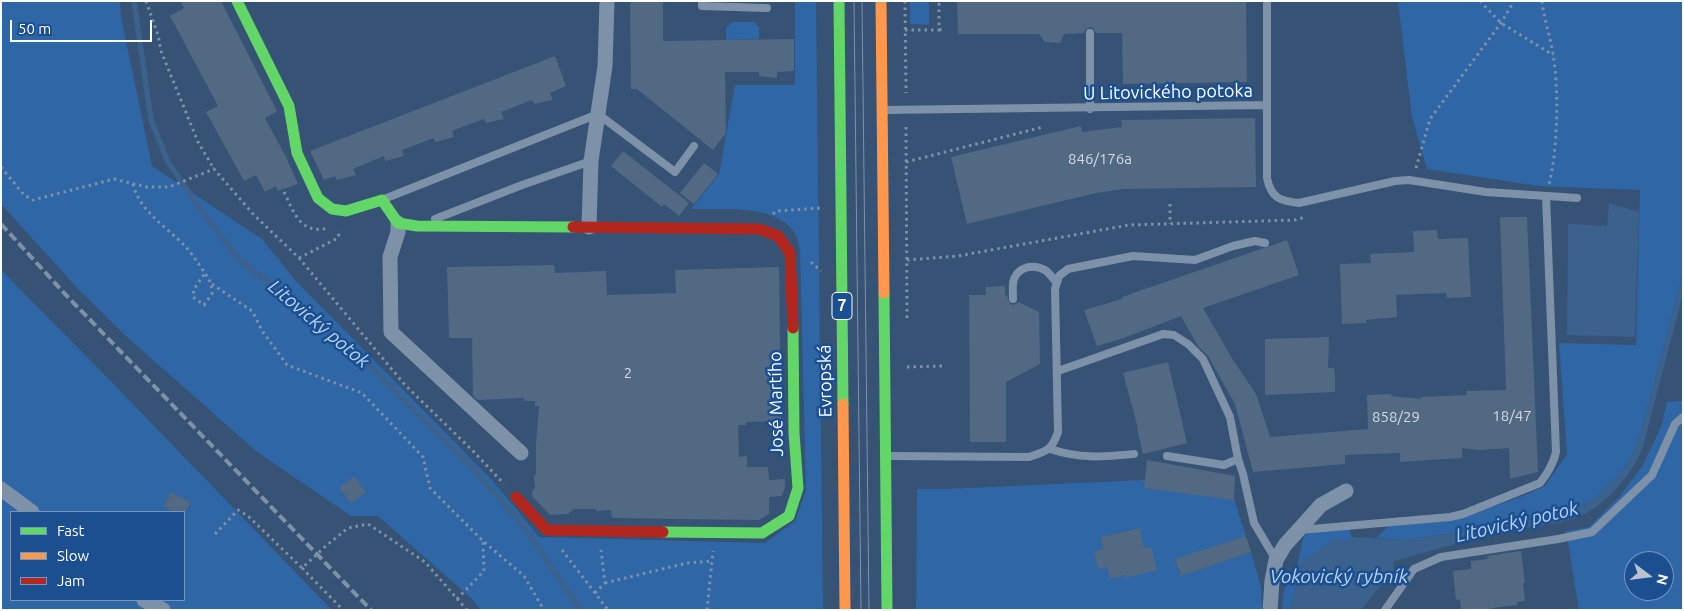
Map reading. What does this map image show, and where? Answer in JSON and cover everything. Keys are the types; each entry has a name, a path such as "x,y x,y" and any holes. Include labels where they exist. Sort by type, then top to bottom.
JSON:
{"street":[{"path":"237,1 289,106 297,152 318,198 332,209 346,211 382,200 398,223 398,232 390,257 391,332 521,453"},
{"path":"589,227 592,161 605,66 607,1"},
{"name":"Evropská","path":"839,1 845,610"},
{"path":"881,1 887,610"},
{"name":"José Martího","path":"398,223 416,226 759,229 778,236 790,253 794,433 798,488 789,516 762,533 547,530"},
{"path":"1,489 31,511"},
{"path":"1270,610 1276,560 1285,545 1321,505 1346,491"},
{"path":"516,497 547,530"},
{"path":"146,601 163,610"}],"lane":[{"path":"702,1 702,6 767,8"},
{"path":"1267,105 1268,1"},
{"path":"1090,33 1090,109"},
{"name":"U Litovického potoka","path":"882,110 1090,109 1267,105 1267,178 1269,188 1276,196 1286,201 1299,203 1409,180 1486,192 1577,198"},
{"path":"382,200 598,114 675,172 694,146"},
{"path":"416,226 592,161"},
{"path":"1298,530 1450,518 1540,483 1547,475 1554,464 1556,452 1546,196"},
{"path":"886,456 1029,457 1050,449 1058,432 1055,289 1058,276 1068,270 1133,256 1195,260 1233,246 1255,241 1265,243"},
{"path":"1013,299 1014,280 1018,272 1026,267 1037,267 1047,271 1056,282"},
{"path":"1058,371 1163,334 1174,335 1188,344 1203,359 1230,417 1254,523 1276,560"},
{"path":"1385,610 1414,569 1441,557 1592,532 1652,476 1675,424 1683,417"},
{"path":"1050,449 1070,455 1097,458 1134,454"},
{"path":"1167,456 1224,465 1238,459"}],"path":[{"path":"146,1 158,35 161,52 198,142 214,169 254,215 299,258 405,386 474,452 516,497"},
{"path":"904,1 906,93"},
{"path":"939,30 940,1"},
{"path":"1480,1 1501,23 1553,55"},
{"path":"1416,168 1430,119 1501,23 1514,1"},
{"path":"1542,1 1553,55 1556,102 1554,157 1546,196"},
{"path":"905,30 945,30"},
{"path":"906,162 1043,127"},
{"path":"1,167 24,195 33,200 114,179 133,184 169,187 214,169"},
{"path":"133,184 135,195 142,205 186,247 212,284 252,311 262,332 288,365 362,393 423,457 430,488 483,541 524,576 544,610"},
{"path":"284,192 302,225 310,229 319,230 343,223"},
{"path":"1170,204 1170,224"},
{"path":"759,229 776,211 828,208"},
{"path":"299,258 338,238 346,211"},
{"path":"907,260 958,256 1129,225 1295,220 1313,214"},
{"path":"205,274 194,289 193,297 204,304 212,294 212,284"},
{"path":"907,367 942,366"},
{"path":"215,534 238,510 248,516 343,610"},
{"path":"302,568 348,528 368,524 425,562 466,610"},
{"path":"547,530 608,610"},
{"path":"599,531 604,583"},
{"path":"707,610 715,532"},
{"path":"457,599 484,571 483,541"},
{"path":"595,593 604,583 687,562 712,561"}],"shaded area":[{"path":"1,1 120,1 121,17 152,166 262,239 296,281 492,480 539,537 765,543 795,521 806,491 800,250 796,235 788,225 763,213 734,209 691,209 719,174 735,85 795,85 795,1 816,1 823,610 481,610 472,599 378,516 351,516 256,451 128,338 79,290 1,204","holes":["354,476 366,492 351,503 339,489"]},
{"path":"910,1 929,1 929,25 910,24"},
{"path":"1398,1 1683,1 1683,274 1641,432 1632,455 1621,473 1593,500 1577,506 1555,513 1479,529 1405,540 1376,538 1390,525 1472,514 1523,496 1545,486 1567,454 1559,343 1636,345 1640,190 1538,186 1427,169 1412,117"},
{"path":"732,22 754,22 759,27 759,39 726,40 726,28"},
{"path":"1,269 103,373 332,610 1,610"},
{"path":"1683,401 1683,610 1579,610 1566,531 1589,527 1620,496 1643,465 1661,427 1667,402"},
{"path":"1145,480 1144,488 1234,499 1246,536 1175,560 1181,576 1251,552 1261,587 1262,610 916,610 917,489","holes":["1139,528 1144,548 1151,546 1126,577 1126,575 1110,579 1107,567 1098,569 1094,552 1103,549 1100,537"]},
{"path":"1349,530 1352,537 1342,544 1337,537 1297,575 1296,588 1290,610 1282,610 1284,589 1295,575 1304,535 1315,531"}],"water":[{"path":"1609,203 1639,212 1635,337 1567,335 1568,224 1607,226"},
{"name":"Vokovický rybník","path":"1683,274 1683,294 1643,447 1627,476 1613,493 1587,513 1572,519 1507,532 1425,552 1393,562 1394,569 1361,610 1290,610 1297,585 1300,563 1337,537 1343,544 1352,537 1405,540 1479,529 1555,513 1593,500 1621,473 1632,455 1641,432"}],"building":[{"path":"180,1 221,1 277,111 265,118 298,184 278,191 276,186 265,192 256,175 244,181 206,112 218,106 170,16 184,8"},
{"path":"630,1 663,1 663,41 794,39 794,71 777,72 777,78 759,76 759,72 725,72 726,133 713,150 637,89 631,89"},
{"path":"957,1 1246,1 1247,82 1123,84 1122,33 1096,33 1090,27 1084,33 1064,34 1060,43 1045,42 1039,34 958,34"},
{"path":"555,56 566,86 550,93 553,100 534,104 532,100 501,112 504,119 486,123 484,119 467,125 452,131 454,137 435,142 434,138 402,150 404,156 385,161 384,156 353,169 356,175 337,180 335,176 324,180 310,151"},
{"path":"1255,118 1256,187 1124,189 1096,193 967,224 951,157 1081,126 1082,132 1122,127 1121,120"},
{"path":"623,151 689,203 679,216 664,204 662,207 611,166"},
{"path":"704,163 718,174 694,204 680,193"},
{"path":"1500,217 1527,217 1538,472 1510,479 1509,448 1481,450 1462,448 1462,458 1400,462 1400,453 1345,455 1345,464 1253,472 1235,404 1208,356 1198,346 1181,316 1097,346 1084,310 1122,299 1122,297 1287,240 1299,275 1203,308 1233,360 1256,394 1270,437 1368,429 1367,395 1391,394 1391,396 1421,399 1421,397 1467,395 1466,391 1506,390"},
{"path":"1437,230 1438,239 1468,238 1471,297 1447,298 1446,293 1396,295 1397,317 1366,320 1366,323 1342,324 1340,264 1371,263 1370,254 1414,252 1413,231"},
{"path":"554,265 555,273 606,271 607,295 676,293 675,270 779,267 781,421 746,422 746,425 738,425 739,457 747,456 747,467 768,467 769,480 785,479 782,496 769,497 769,514 759,520 612,518 611,510 596,511 596,509 574,509 568,514 550,515 532,496 532,491 535,488 534,476 536,474 539,406 535,406 535,401 525,401 524,398 478,400 473,396 472,338 449,338 447,267"},
{"path":"1005,286 1005,295 1010,304 1014,305 1018,302 1039,312 1040,364 1006,382 1006,442 970,442 969,295 986,295 986,287"},
{"path":"1329,337 1328,368 1334,368 1335,392 1265,395 1265,339"},
{"path":"1168,362 1187,443 1143,454 1123,373"},
{"path":"1147,460 1235,476 1234,500 1144,488"},
{"path":"354,476 366,492 351,504 339,488"},
{"path":"171,492 191,502 185,513 185,511 172,511 163,507"},
{"path":"1140,528 1144,548 1151,546 1157,570 1126,578 1126,575 1110,579 1107,567 1098,569 1094,552 1103,549 1100,537"},
{"path":"1246,536 1251,552 1181,576 1175,559"},
{"path":"1521,551 1525,601 1517,602 1517,605 1492,608 1492,610 1461,610 1460,599 1456,600 1453,571 1471,569 1471,561 1488,559 1487,556"}],"waterway":[{"name":"Litovický potok","path":"134,1 151,120 168,162 203,213 239,259 356,352 476,472 523,526 581,610"}],"tram line":[{"path":"854,1 861,610"},
{"path":"862,1 869,610"}],"railway":[{"path":"1,224 65,294 371,610"}],"traffic: fast":[{"path":"237,1 289,106 297,153 318,198 332,209 346,211 382,200 398,223 417,226 573,227"},
{"path":"839,1 843,404"},
{"path":"884,293 887,610"},
{"path":"663,532 762,533 789,516 798,488 794,433 793,328"}],"traffic: slow":[{"path":"881,1 884,293"},
{"path":"843,404 845,610"}],"traffic: jam":[{"path":"573,227 759,229 778,236 790,253 793,328"},
{"path":"516,497 547,530 663,532"}]}
